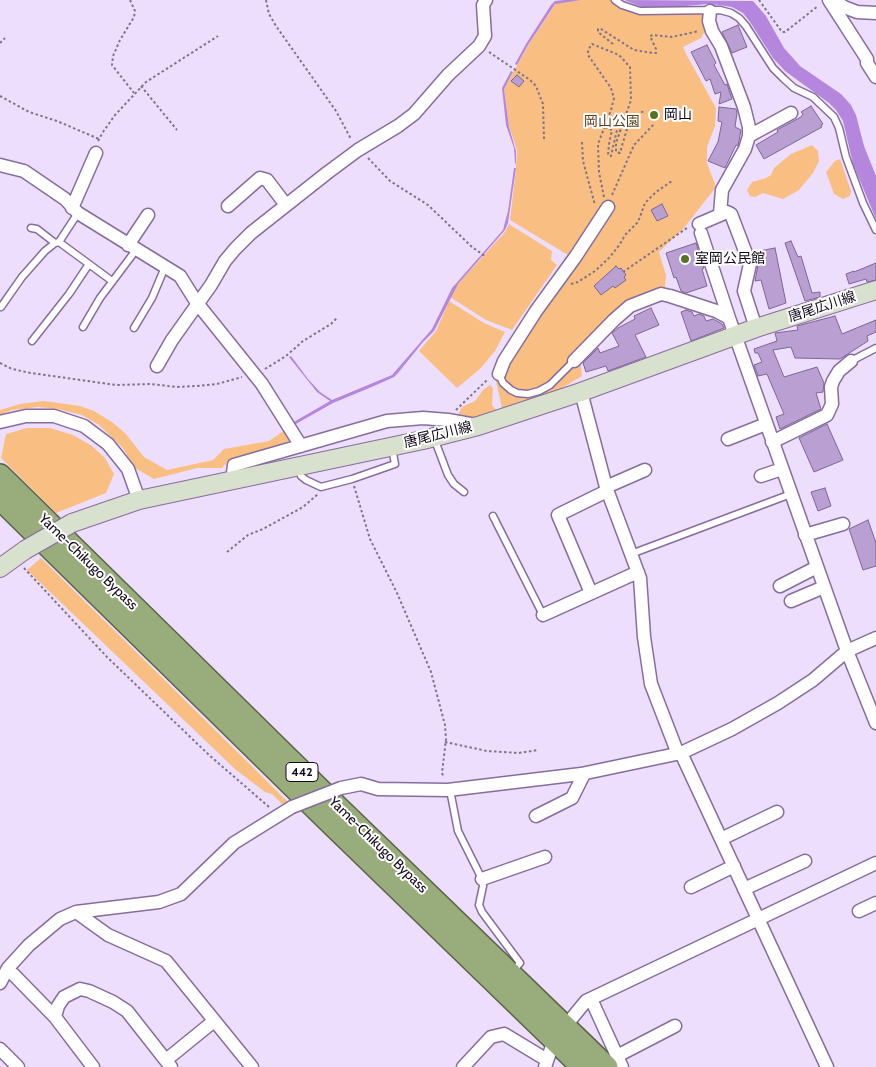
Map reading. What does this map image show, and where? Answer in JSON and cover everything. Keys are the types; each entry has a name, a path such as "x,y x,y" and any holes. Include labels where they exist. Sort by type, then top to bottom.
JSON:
{"highway":[{"name":"Yame-Chikugo Bypass","path":"0,475 339,808 560,1033 582,1067"},
{"name":"Yame-Chikugo Bypass","path":"0,499 326,819 560,1033 615,1063"}],"main road":[{"name":"唐尾広川線","path":"0,568 24,559 72,523 139,500 478,426 581,392 756,328 876,290"}],"street":[{"path":"155,372 198,303 212,285 225,260 235,249 251,233 286,205 359,150 414,114 448,75 479,46 485,36 483,5 486,0"},
{"path":"834,0 844,7 857,12 876,13"},
{"path":"824,3 867,59 867,63 876,77"},
{"path":"710,11 709,21 711,28 721,46 744,106 749,127 749,136 745,149 722,190 720,214"},
{"path":"749,136 791,113"},
{"path":"75,211 96,153"},
{"path":"0,164 24,171 65,199 75,211 180,276 198,303 262,384 301,446"},
{"path":"228,206 260,178 267,180 286,205"},
{"path":"499,374 504,361 605,211"},
{"path":"756,328 744,290 750,264 731,214 727,212 697,227 805,535 847,651 876,722"},
{"path":"132,248 148,215"},
{"path":"574,361 630,306 661,294 716,311 729,318"},
{"path":"772,442 829,421 833,381 839,370 851,360"},
{"path":"581,392 606,489 640,578 644,637 651,684 679,753 734,866 827,1067"},
{"path":"0,422 26,416 54,416 84,426 108,444 128,469 139,500"},
{"path":"232,481 234,465 387,421 424,418 448,420 478,426"},
{"path":"728,439 766,424"},
{"path":"761,476 782,469"},
{"path":"591,593 558,515 645,470"},
{"path":"805,535 843,524"},
{"path":"780,586 817,568"},
{"path":"543,615 638,572"},
{"path":"791,601 824,587"},
{"path":"0,983 8,968 29,945 60,919 76,912 159,902 181,894 234,843 292,807 341,788 360,784 378,789 449,790 584,774 679,753 732,729 778,703 813,680 847,651 874,641"},
{"path":"536,816 572,798 584,774"},
{"path":"721,839 777,812"},
{"path":"482,879 545,856"},
{"path":"744,889 805,861"},
{"path":"463,1067 491,1037 504,1034 546,1064 560,1033 586,1001 876,863"},
{"path":"691,887 734,866"},
{"path":"859,911 876,902"},
{"path":"76,912 108,935 166,962 252,1067"},
{"path":"13,974 55,1017 93,1067"},
{"path":"55,1017 58,1006 64,997 80,989 89,991 127,1011 169,1064 214,1021"},
{"path":"591,999 615,1063 675,1026"},
{"path":"0,1049 18,1067"}],"lane":[{"path":"615,0 622,5 640,11 720,10 731,13 739,18 773,68 794,88 813,98 834,117 863,203 876,230"},
{"path":"1,306 22,277 46,250 57,243 75,211"},
{"path":"30,228 37,229 112,281"},
{"path":"83,327 132,248"},
{"path":"32,341 69,294 89,264"},
{"path":"134,328 152,298 165,267"},
{"path":"851,360 876,348"},
{"path":"499,374 503,383 512,390 517,393 528,394 550,385 574,361"},
{"path":"434,437 448,474 454,484 464,492"},
{"path":"301,476 321,488 352,479 395,464 392,446"},
{"path":"631,554 791,494"},
{"path":"493,516 543,615"},
{"path":"449,790 458,831 482,879 483,886 479,905 482,912 520,963 516,968"}],"path":[{"path":"130,0 135,11 134,17 120,40 113,56 112,65 134,93"},
{"path":"266,0 269,14 276,26 336,111 359,150 390,180 428,204 472,247 485,256"},
{"path":"759,0 782,32 786,32 824,3"},
{"path":"613,44 598,32 598,29 602,29 634,50 653,53 656,50 650,36 684,35 711,28"},
{"path":"96,153 99,139 115,115 141,86 218,36"},
{"path":"0,43 5,38"},
{"path":"605,211 599,172 598,144 614,98 611,88 588,55 588,50 592,44 619,56 630,67 631,100 616,143 616,152 620,154 629,122 646,111"},
{"path":"479,46 530,80 539,93 543,104 544,139"},
{"path":"141,86 177,130"},
{"path":"0,96 29,112 57,121 99,139"},
{"path":"605,211 634,145 655,123"},
{"path":"605,127 612,130 608,155 611,156 617,130 620,131"},
{"path":"582,142 583,161 605,211"},
{"path":"555,285 558,287 578,282 595,271 610,257 625,235 638,222 645,203 656,192 672,181"},
{"path":"623,272 697,227"},
{"path":"0,364 12,369 116,385 151,384 176,387 217,384 263,370 278,361 303,341 331,324 338,317"},
{"path":"151,384 155,372"},
{"path":"448,420 467,398 489,378 499,374"},
{"path":"352,479 370,539 401,602 431,672 445,725 442,773 449,790"},
{"path":"227,552 248,535 303,508 318,495 324,486"},
{"path":"24,559 107,657 210,755 279,815"},
{"path":"445,742 487,751 519,754 538,750"}],"green space":[{"name":"岡山公園","path":"576,0 610,0 631,13 703,12 707,16 707,27 701,38 683,47 716,108 715,126 707,147 707,163 716,187 684,228 659,252 666,275 664,297 626,315 580,360 582,376 542,400 503,413 494,372 506,346 568,255 510,220 517,150 509,126 504,89 529,44 556,3"},
{"path":"812,145 818,151 819,161 813,173 799,190 783,199 763,193 755,197 750,196 747,190 752,182 771,175 774,168 791,154"},
{"path":"840,159 851,191 850,196 843,199 834,194 826,172 835,161"},
{"path":"509,224 552,251 551,260 557,265 512,330 486,320 450,297 457,285 505,232"},
{"path":"449,301 484,323 505,332 495,351 480,369 457,388 419,351 436,331"},
{"path":"490,385 493,388 492,405 496,410 494,413 471,420 458,415 462,407 475,401 483,390"},
{"path":"44,401 80,406 94,411 125,433 144,457 167,470 213,460 224,449 269,441 285,430 290,433 290,440 286,443 228,461 222,468 197,468 154,479 135,468 122,447 99,425 82,415 38,407 12,410 0,415 0,410 20,404"},
{"path":"27,428 50,428 73,435 92,446 105,458 114,474 106,493 56,513 1,458 6,434"},
{"path":"41,558 288,802 282,804 272,794 265,792 236,770 27,570"}],"shaded area":[{"path":"581,0 555,4 517,65 515,64 551,5 555,1"},
{"path":"624,0 753,1 766,16 784,48 800,66 841,94 851,105 876,176 876,219 853,164 843,121 836,110 785,71 773,58 743,13 732,7 707,4 654,9 642,7"},
{"path":"511,71 513,72 504,89 509,127 516,151 516,164 514,148 506,125 502,88"},
{"path":"514,168 516,168 508,223 505,230 458,284 434,331 394,377 333,403 294,425 292,423 330,401 317,392 289,357 291,356 320,392 332,400 392,375 432,329 452,288 503,230 508,211"}],"building":[{"path":"738,25 747,47 732,53 722,32"},
{"path":"707,45 716,63 714,65 725,85 727,84 732,99 719,104 721,92 715,94 710,79 706,81 691,52"},
{"path":"517,75 524,81 519,87 511,81"},
{"path":"811,106 823,124 821,125 822,127 764,159 756,145 778,132 777,130 801,117 803,114 801,112"},
{"path":"719,107 736,109 735,127 741,130 738,146 736,145 725,168 708,161 718,142 722,122 718,121"},
{"path":"662,204 668,216 657,221 651,210"},
{"path":"791,241 798,257 801,256 812,293 820,292 820,297 805,301 785,243"},
{"path":"696,243 704,268 702,269 707,286 686,293 681,291 676,277 674,278 666,253"},
{"path":"775,248 786,303 769,309 761,280 755,281 758,265 754,252"},
{"path":"876,263 876,280 867,282 866,279 849,284 846,274"},
{"path":"616,266 619,269 621,268 626,275 624,277 626,280 615,288 613,286 601,295 594,286"},
{"path":"651,308 659,325 635,335 646,357 608,371 606,366 586,372 583,363 598,348 600,353 619,346 612,333 635,319 634,316"},
{"path":"686,310 692,312 694,316 699,314 704,316 706,321 713,319 722,324 724,328 691,341 681,312"},
{"path":"835,316 842,334 876,320 876,332 867,336 868,341 840,359 795,358 791,347 773,350 784,377 817,367 824,383 823,392 816,393 821,409 780,429 776,417 784,414 767,374 758,376 754,365 762,362 754,349 777,341 775,333 798,330 797,326"},
{"path":"827,424 843,460 814,472 799,438"},
{"path":"825,488 831,506 818,511 811,492"},
{"path":"868,520 876,543 876,566 863,570 849,529"}],"place":[{"name":"岡山","path":"654,115"},
{"name":"室岡公民館","path":"685,259"}]}
